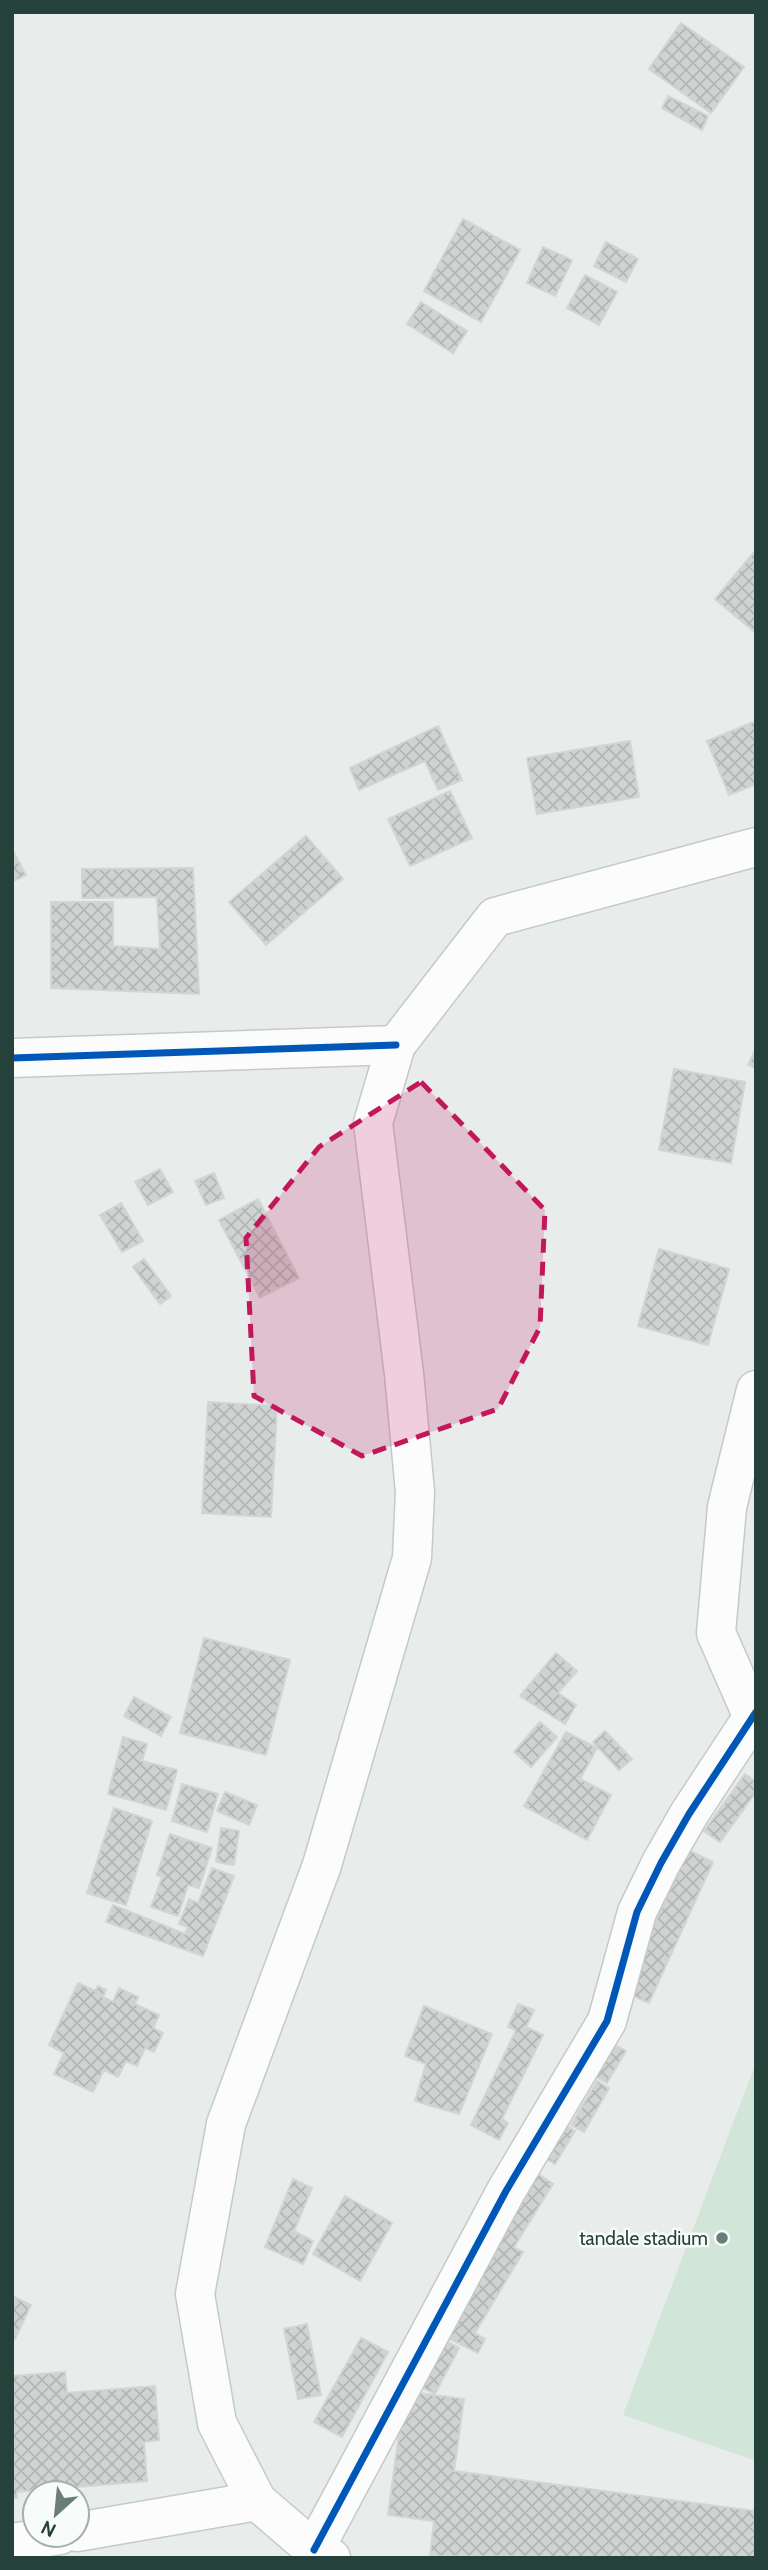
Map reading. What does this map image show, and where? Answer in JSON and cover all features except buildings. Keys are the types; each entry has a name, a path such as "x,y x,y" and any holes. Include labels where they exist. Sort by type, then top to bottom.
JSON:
{"main road":[{"path":"756,847 495,917 396,1045 373,1123 414,1479 412,1558 322,1865 226,2124 195,2294 218,2423 257,2501 323,2554 506,2191 607,2021 637,1912 689,1814 754,1713 716,1633 726,1507 756,1390"},
{"path":"12,1058 396,1045"},
{"path":"91,2530 257,2501"}],"highlighted area":[{"path":"421,1082 545,1210 540,1327 498,1409 362,1456 254,1396 246,1238 319,1147"}],"green space":[{"name":"tandale stadium","path":"756,2062 756,2461 623,2415"}],"cycle path":[{"path":"12,1058 396,1045"},
{"path":"314,2550 506,2191 607,2021 637,1912 661,1863 689,1814 756,1712"}],"place":[{"name":"tandale stadium","path":"722,2238"}]}
